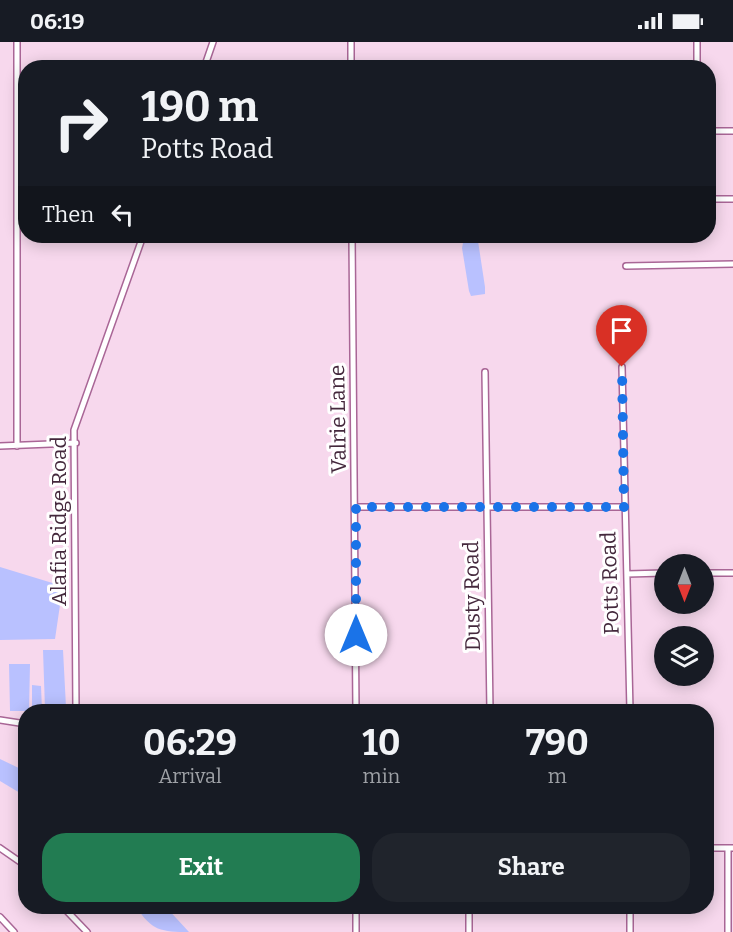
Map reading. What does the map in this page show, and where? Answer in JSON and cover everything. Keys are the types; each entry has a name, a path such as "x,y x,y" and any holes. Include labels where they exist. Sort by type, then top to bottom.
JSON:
{"street":[{"path":"17,42 17,446"},
{"path":"207,60 213,42"},
{"path":"351,42 351,60"},
{"path":"697,42 697,60"},
{"path":"716,131 733,131"},
{"path":"716,199 733,199"},
{"name":"Alafia Ridge Road","path":"76,704 76,443 74,430 141,243"},
{"name":"Valrie Lane","path":"352,243 356,704"},
{"path":"626,267 733,264"},
{"path":"622,367 624,507"},
{"name":"Dusty Road","path":"485,372 490,704"},
{"path":"0,446 76,443"},
{"name":"Potts Road","path":"356,507 624,507 630,704"},
{"path":"627,573 654,573"},
{"path":"714,573 733,573"},
{"path":"0,720 18,723"},
{"path":"0,848 18,860"},
{"path":"714,848 731,848 728,932"},
{"path":"70,914 87,932"},
{"path":"356,914 356,932"},
{"path":"468,914 469,932"},
{"path":"630,914 630,932"},
{"path":"0,917 14,932"}],"water":[{"path":"463,243 478,243 485,294 471,296"},
{"path":"0,567 59,585 60,605 55,639 0,640"},
{"path":"43,650 63,650 66,704 45,704"},
{"path":"9,664 30,664 29,704 18,704 18,711 10,711"},
{"path":"32,685 41,686 42,704 32,704"},
{"path":"0,759 18,768 18,792 0,781"},
{"path":"141,914 172,914 189,932 164,930 147,921"}],"route":[{"path":"356,635 356,507 624,507 622,367"}]}
